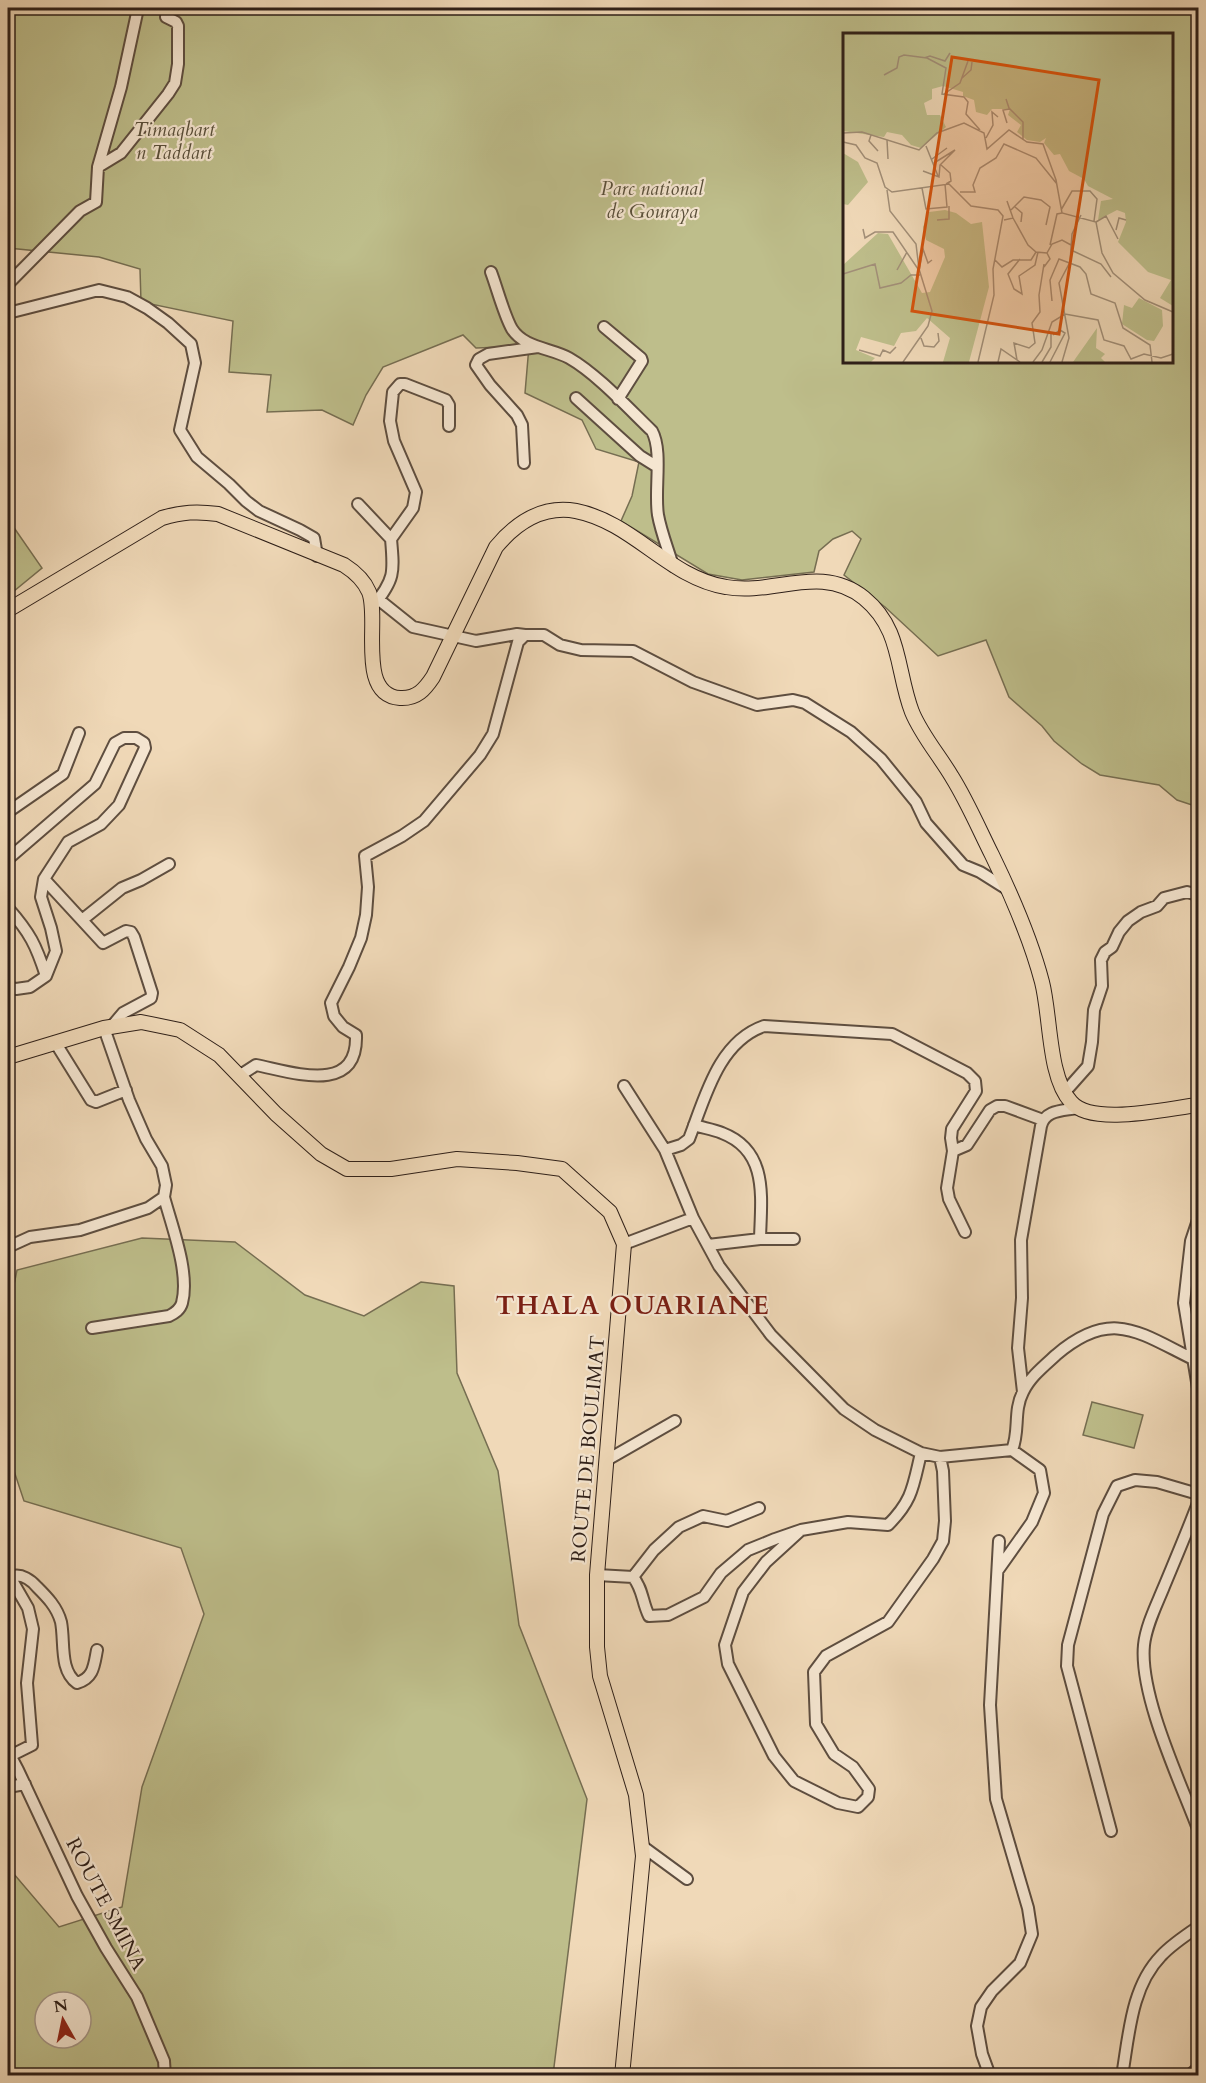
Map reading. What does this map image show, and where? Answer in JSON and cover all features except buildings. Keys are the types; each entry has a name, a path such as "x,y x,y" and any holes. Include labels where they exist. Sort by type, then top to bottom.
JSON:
{"main road":[{"path":"8,610 162,518 182,512 199,511 218,514 344,565 357,574 375,603 371,655 380,686 388,696 402,698 415,696 425,689 433,677 496,547 510,530 548,511 575,511 599,519 625,533 673,566 710,584 729,588 756,588 814,580 840,585 863,598 883,619 895,641 912,712 931,747 952,777 994,858 1031,947 1042,982 1049,1014 1056,1074 1064,1093 1077,1108 1100,1115 1198,1105"},
{"name":"ROUTE DE BOULIMAT","path":"8,1057 108,1027 141,1022 180,1030 219,1055 276,1114 321,1154 347,1168 391,1169 457,1159 518,1163 562,1169 610,1212 624,1244 597,1575 597,1647 600,1676 636,1795 643,1856 622,2076"}],"street":[{"path":"8,284 80,211 96,202 98,167 121,87 137,13"},
{"path":"98,167 121,153 175,83 178,64 178,26 176,22 166,17"},
{"path":"491,272 512,329 521,338 538,347 568,357 588,371 652,431 657,445 658,515 673,566"},
{"path":"8,313 99,290 127,297 168,323 191,344 195,363 180,430 186,442 197,457 259,512 314,538 317,556"},
{"path":"604,327 642,361 618,399"},
{"path":"524,463 522,425 476,366 478,359 488,354 538,347"},
{"path":"391,539 413,508 416,492 394,441 390,421 393,392 400,384 405,384 446,400 449,405 449,426"},
{"path":"576,398 640,456 656,466"},
{"path":"358,504 391,539 394,570 387,590 375,603 413,627 476,641 517,634 544,635 560,645 581,650 633,651 693,682 757,705 793,700 805,703 851,732 880,759 916,802 926,823 963,865 980,872 1007,889"},
{"path":"239,1076 256,1065 286,1073 319,1076 334,1074 345,1068 355,1056 356,1035 343,1028 334,1016 331,1003 361,938 366,915 368,886 365,856 402,836 424,820 480,755 493,734 518,642 525,635"},
{"path":"8,812 63,774 79,733"},
{"path":"8,859 95,784 115,743 124,738 136,738 144,743 145,748 119,805 101,824 68,842 44,879 41,897 56,951 46,976 30,987 16,989 8,987"},
{"path":"82,920 123,888 169,864"},
{"path":"44,879 103,943 126,931 131,932 153,993 151,998 123,1013 108,1027 126,1090 146,1139 162,1166 166,1185 164,1197 184,1269 182,1304 177,1312 169,1316 92,1328"},
{"path":"1064,1093 1088,1066 1094,1010 1102,986 1101,960 1105,952 1112,947 1119,932 1128,921 1141,912 1157,906 1164,898 1187,892 1198,895"},
{"path":"8,909 26,929 36,946 46,976"},
{"path":"665,1150 681,1145 689,1139 714,1073 729,1051 754,1029 764,1026 892,1034 967,1073 975,1081 976,1091 952,1129 953,1151 947,1188 949,1199 964,1232"},
{"path":"55,1042 91,1100 96,1102 126,1090"},
{"path":"624,1086 665,1150 693,1218 719,1266 771,1335 844,1408 874,1430 921,1453 940,1457 1012,1450 1040,1470 1044,1493 1032,1522 998,1570"},
{"path":"953,1151 967,1144 990,1110 997,1106 1005,1106 1043,1120"},
{"path":"1023,1392 1018,1348 1022,1298 1021,1240 1043,1120 1052,1112 1077,1108"},
{"path":"694,1125 723,1133 748,1150 756,1161 761,1191 760,1239"},
{"path":"8,1247 30,1237 80,1230 148,1208 164,1197"},
{"path":"624,1244 693,1218"},
{"path":"1198,1220 1191,1241 1184,1303 1198,1388"},
{"path":"708,1245 760,1239 794,1239"},
{"path":"1012,1450 1017,1439 1016,1410 1023,1392 1037,1371 1066,1346 1092,1330 1112,1327 1138,1332 1194,1359"},
{"path":"607,1460 675,1421"},
{"path":"597,1575 633,1577 641,1587 643,1603 649,1616 668,1615 704,1597 721,1574 748,1550 801,1530 848,1522 888,1525 904,1510 912,1490 921,1453"},
{"path":"801,1530 766,1562 743,1592 724,1645 728,1664 774,1756 794,1781 838,1803 858,1807 868,1797 869,1789 853,1767 834,1754 816,1724 814,1672 826,1656 867,1631 888,1622 933,1559 942,1541 945,1521 943,1471 940,1457"},
{"path":"1111,1832 1067,1666 1068,1645 1103,1514 1117,1486 1135,1480 1157,1482 1198,1494"},
{"path":"1198,1503 1152,1617 1144,1644 1145,1673 1152,1702 1167,1749 1198,1829"},
{"path":"633,1577 654,1550 679,1527 703,1516 727,1521 759,1508"},
{"path":"990,2076 982,2055 976,2026 981,2007 992,1991 1020,1963 1032,1934 1028,1908 996,1799 990,1705 999,1541"},
{"path":"9,1754 32,1744 27,1683 33,1629 28,1608 13,1582 13,1576 18,1575 32,1581 53,1603 60,1621 65,1662 70,1678 77,1683 86,1680 93,1671 97,1650"},
{"name":"ROUTE SMINA","path":"9,1754 77,1896 137,1997 164,2061 165,2076"},
{"path":"8,1787 25,1784"},
{"path":"642,1846 687,1879"},
{"path":"1122,2076 1132,2015 1138,1994 1148,1973 1161,1955 1198,1928"},
{"path":"1189,2076 1198,2068"}],"green space":[{"name":"Parc national de Gouraya","path":"8,8 1198,8 1198,807 1177,800 1159,785 1100,775 1082,764 1054,741 1042,726 1009,697 986,640 938,656 885,607 844,575 861,539 852,531 833,539 819,551 814,572 742,580 708,574 621,521 632,496 639,462 596,449 582,420 525,393 529,346 476,348 463,335 383,367 366,395 353,425 322,410 267,412 271,375 229,372 233,321 141,302 140,269 99,257 8,248"},
{"path":"8,519 42,568 8,596"},
{"path":"142,1238 235,1242 305,1295 364,1316 421,1282 454,1286 457,1373 498,1471 519,1625 587,1799 553,2075 8,2075 8,1867 59,1927 122,1907 142,1787 204,1614 181,1548 24,1501 8,1453 8,1314 17,1270"},
{"path":"1092,1402 1143,1415 1134,1448 1083,1435"}],"district":[{"name":"THALA OUARIANE","path":"633,1305"}],"park label":[{"name":"Timaqbart n Taddart","path":"174,140"}]}
